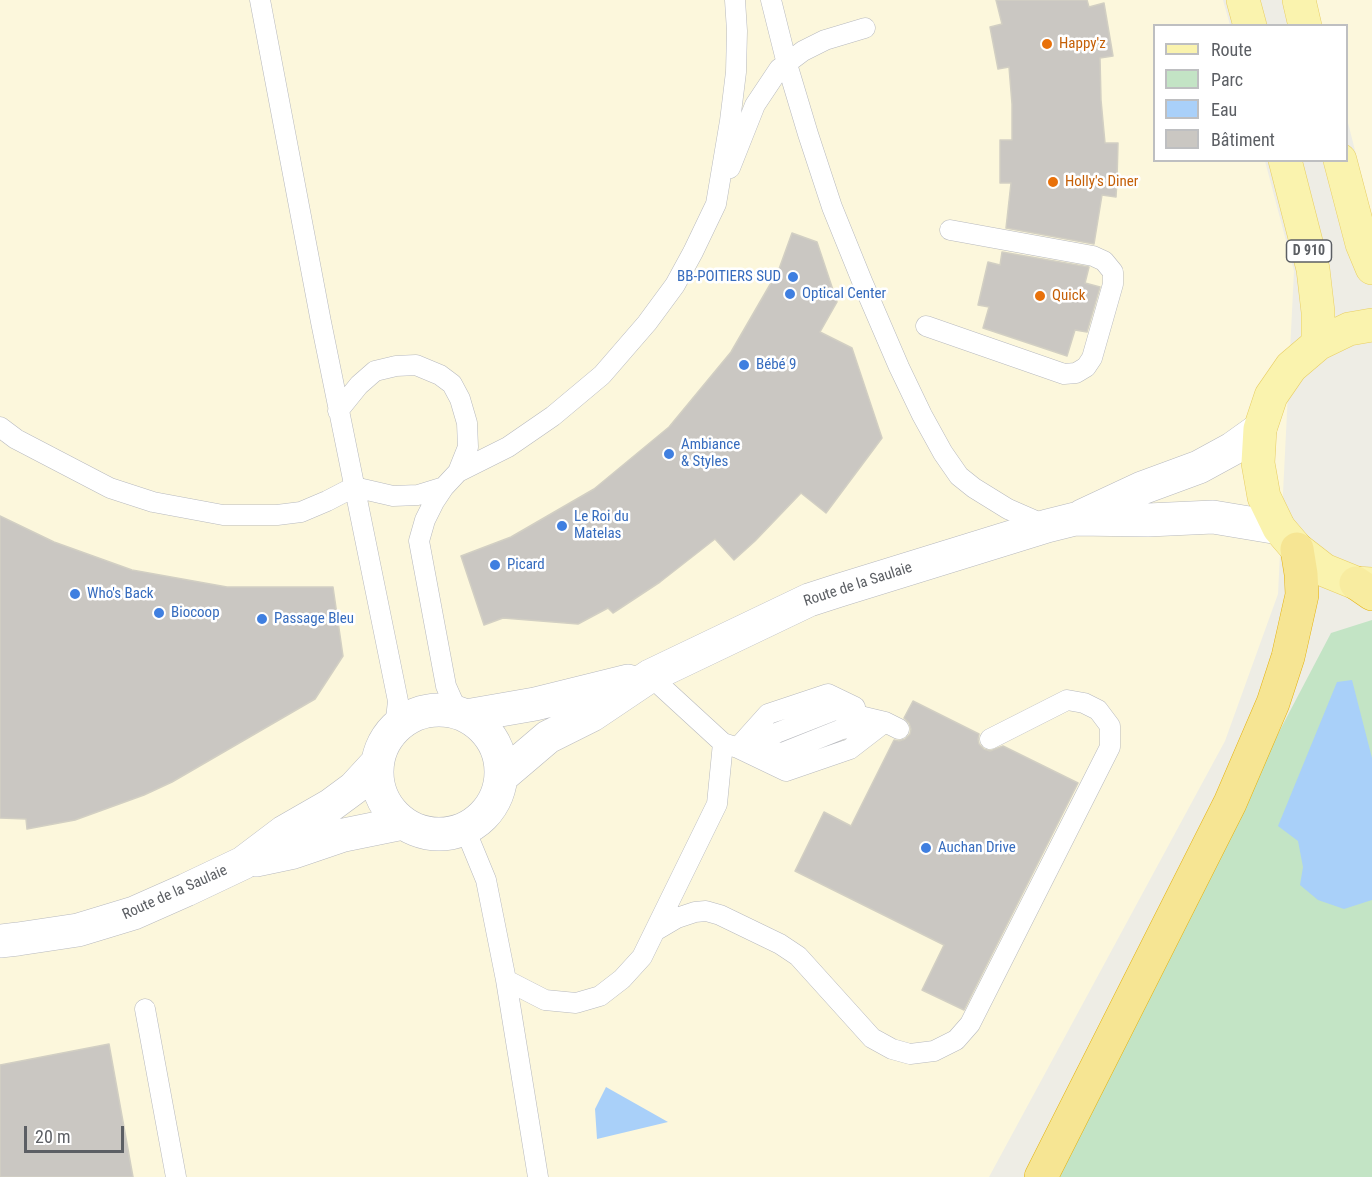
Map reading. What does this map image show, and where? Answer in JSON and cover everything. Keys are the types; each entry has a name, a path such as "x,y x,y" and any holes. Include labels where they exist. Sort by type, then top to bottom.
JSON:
{"highway":[{"path":"1041,1177 1230,802 1269,713 1288,657 1302,595 1301,574 1288,539"}],"main road":[{"path":"1243,0 1249,24"},
{"path":"1299,0 1305,24"},
{"name":"D 910","path":"1286,162 1313,269 1318,312 1318,344"},
{"path":"1341,162 1362,244 1372,268"},
{"path":"1367,587 1324,570 1288,539 1264,497 1258,463 1260,429 1271,396 1291,367 1318,344 1349,329 1372,325"}],"street":[{"name":"Route de la Saulaie","path":"501,777 548,737 592,715 650,676 809,600 1061,523 1142,488 1199,467 1260,429"},
{"name":"Route de la Saulaie","path":"1061,523 1214,517 1288,539"},
{"name":"Route de la Saulaie","path":"462,714 535,704 650,676"},
{"path":"441,710 462,714 482,726 493,741 499,758 501,777 495,798 483,816 465,829 444,834 422,832 403,823 387,807 378,786 377,763 383,744 394,728 424,711 441,710"},
{"name":"Route de la Saulaie","path":"0,941 78,930 134,913 243,863 284,832 331,805 354,788 377,763"},
{"name":"Route de la Saulaie","path":"243,863 403,823"}],"lane":[{"path":"260,0 338,411 398,701 394,728"},
{"path":"716,204 736,72 735,0"},
{"path":"771,0 786,64 832,207 862,282 922,416 960,477 974,488 1008,509 1061,523"},
{"path":"462,714 446,686 419,541 425,520 434,502 458,472 508,447 553,416 602,375 647,323 675,285 716,204 754,105 779,69 803,51 825,40 865,28"},
{"path":"926,326 1064,374 1076,373 1086,367 1092,358 1113,284 1113,272 1104,261 1093,256 950,230"},
{"path":"338,411 359,385 375,371 396,366 416,366 440,375 452,384 460,399 467,423 468,447 458,472"},
{"path":"0,427 16,439 110,488 153,502 223,515 277,515 301,512 354,487 393,496 418,495 444,487"},
{"path":"650,676 731,745 786,771 850,749 892,725 835,710 731,745"},
{"path":"655,931 677,918 695,912 706,911 720,915 780,944 798,956 872,1038 892,1049 910,1054 934,1051 956,1040 970,1024 1110,747 1110,726 1098,710 1084,703 1067,700 990,739"},
{"path":"506,980 545,1000 576,1003 600,996 622,979 642,957 717,804 731,745"},
{"path":"465,829 486,880 506,980 538,1177"},
{"path":"145,1009 176,1177"}],"shaded area":[{"path":"0,0 1223,0 1230,24 1153,24 1153,162 1265,162 1294,271 1278,594 1225,741 989,1177 0,1177"},
{"path":"1316,0 1372,0 1372,217 1348,123 1348,24 1322,24"}],"green space":[{"path":"1372,620 1372,1177 1045,1177 1331,633"}],"water":[{"path":"1352,680 1372,758 1372,900 1344,909 1318,900 1300,885 1303,867 1298,841 1278,826 1337,682"},
{"path":"606,1087 668,1122 597,1139 595,1109"}],"building":[{"path":"996,0 1087,0 1089,7 1104,3 1113,56 1100,58 1101,100 1105,143 1118,143 1117,180 1116,197 1102,195 1094,244 1006,228 1011,183 1000,183 1000,140 1012,140 1012,104 1009,67 998,69 990,27 1002,24"},
{"path":"792,233 817,242 837,302 820,332 852,348 882,438 826,513 801,493 734,560 715,539 660,582 613,613 608,608 578,624 503,618 484,625 461,556 511,537 594,489 669,427 731,352 779,269"},
{"name":"Quick","path":"1002,252 1089,267 1085,283 1100,287 1087,332 1075,330 1067,356 983,328 989,307 978,305 988,262 1000,265"},
{"path":"0,516 54,542 132,570 227,587 333,587 343,656 315,699 172,782 144,795 75,820 27,829 26,819 0,818"},
{"name":"Auchan Drive","path":"913,701 979,734 979,744 984,749 990,751 1003,746 1078,783 964,1010 922,990 944,945 795,871 824,812 851,826 894,740 905,739 910,734 909,723 904,718"},
{"path":"109,1044 133,1177 0,1177 0,1065"}],"place":[{"name":"Happy'z","path":"1047,44"},
{"name":"Holly's Diner","path":"1053,182"},
{"name":"BB-POITIERS SUD","path":"793,277"},
{"name":"Optical Center","path":"790,294"},
{"name":"Quick","path":"1040,296"},
{"name":"Bébé 9","path":"744,365"},
{"name":"Ambiance & Styles","path":"669,454"},
{"name":"Le Roi du Matelas","path":"562,526"},
{"name":"Picard","path":"495,565"},
{"name":"Who's Back","path":"75,594"},
{"name":"Biocoop","path":"159,613"},
{"name":"Passage Bleu","path":"262,619"},
{"name":"Auchan Drive","path":"926,848"}]}
